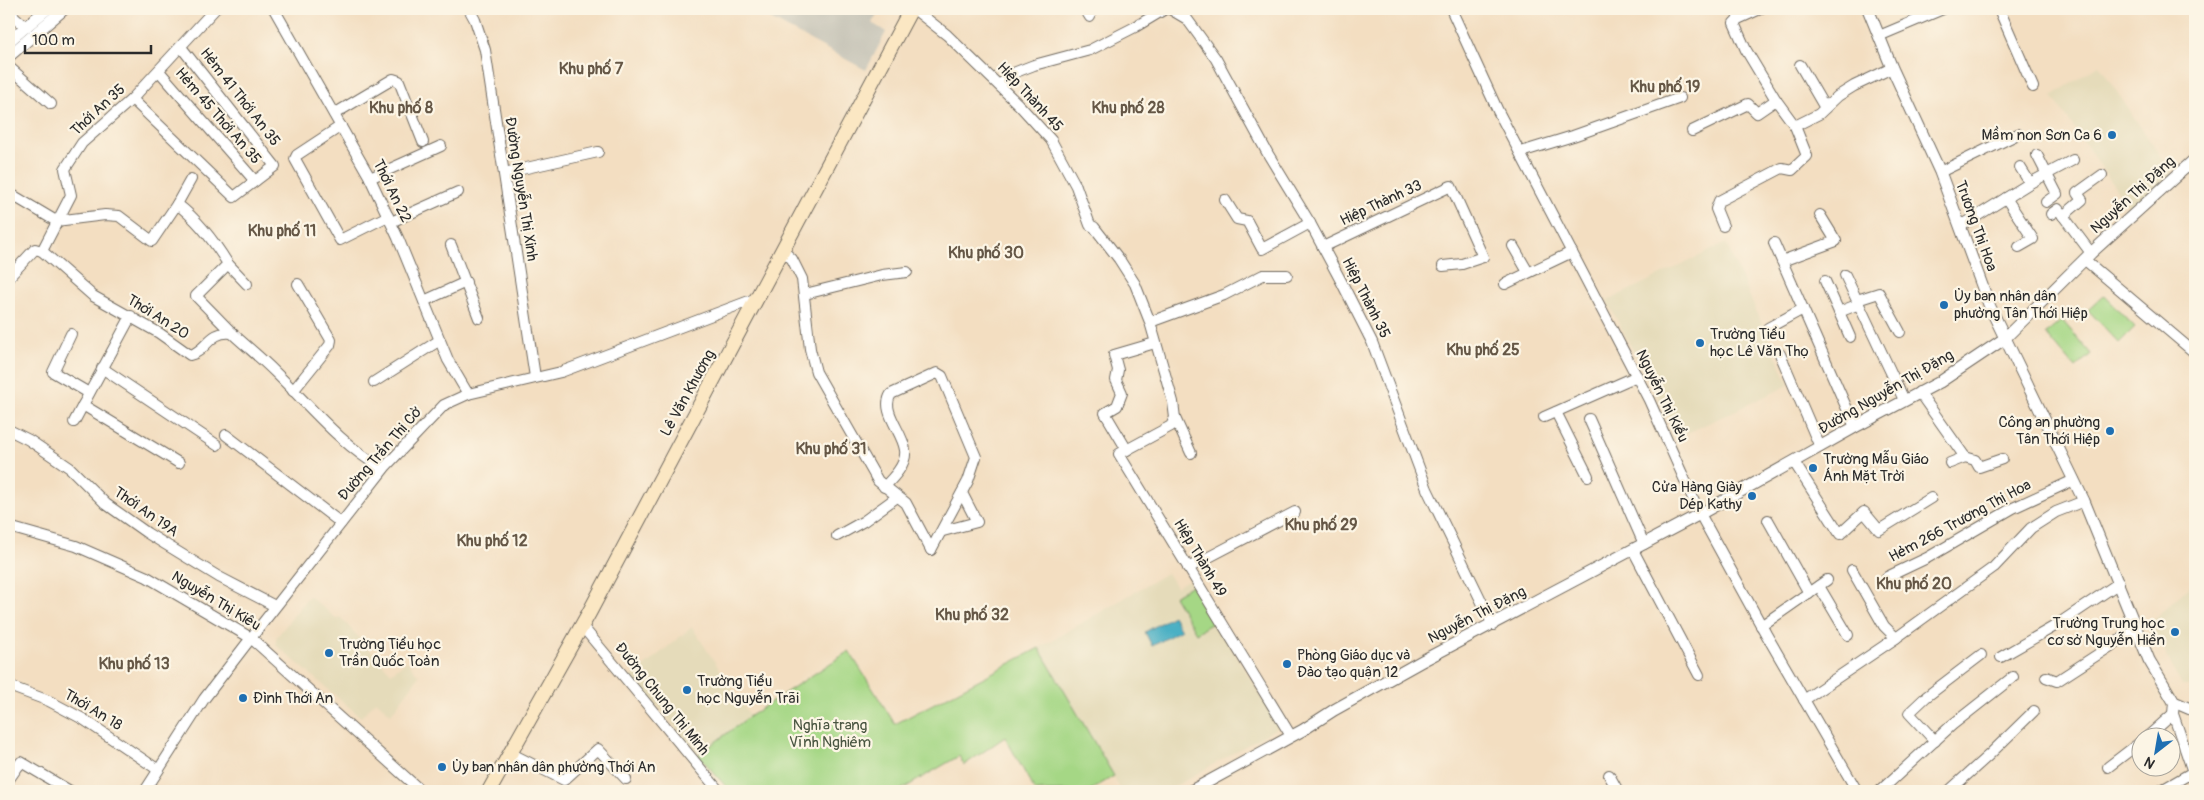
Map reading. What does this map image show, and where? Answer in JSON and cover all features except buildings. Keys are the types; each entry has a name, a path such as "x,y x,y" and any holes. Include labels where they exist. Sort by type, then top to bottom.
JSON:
{"main road":[{"name":"Lê Văn Khương","path":"490,791 582,626 912,9"}],"street":[{"path":"9,41 47,9"},
{"path":"9,56 64,9"},
{"name":"Thới An 35","path":"42,251 71,195 65,169 82,143 132,99 214,9"},
{"name":"Thới An 22","path":"274,9 370,178 448,360 468,394"},
{"name":"Đường Nguyễn Thị Xinh","path":"469,9 475,20 485,50 535,377"},
{"name":"Hiệp Thành 45","path":"912,9 947,35 999,85 1051,140 1076,186 1090,225 1119,259 1135,284 1150,322 1173,402 1175,418 1191,453"},
{"path":"999,85 1016,72 1034,65 1090,50 1165,9"},
{"name":"Hiệp Thành 35","path":"1170,9 1187,19 1212,52 1268,154 1323,247 1372,342 1427,489 1493,625"},
{"name":"Nguyễn Thị Kiểu","path":"1451,9 1498,111 1637,376 1700,514 1761,626 1857,791"},
{"path":"1723,226 1716,209 1719,201 1782,168 1792,170 1807,156 1795,126 1776,100 1746,50 1734,23 1736,20 1760,9"},
{"name":"Trương Thị Hoa","path":"1868,9 1892,68 1940,172 1974,266 2004,338 2084,501 2149,660 2174,708"},
{"path":"1878,36 1943,9"},
{"path":"1999,9 2033,87"},
{"path":"9,12 26,26"},
{"name":"Hẻm 41 Thới An 35","path":"181,47 275,166 255,181"},
{"path":"1800,64 1825,108"},
{"path":"9,67 52,104"},
{"path":"1795,126 1819,114 1854,86 1892,68"},
{"name":"Hẻm 45 Thới An 35","path":"159,70 255,181"},
{"path":"334,114 393,79 399,81 423,142"},
{"path":"1521,152 1573,136 1680,98"},
{"path":"132,99 234,197 255,181"},
{"path":"1692,131 1748,104 1757,113 1776,100"},
{"path":"341,126 297,155 295,159 340,240 458,192"},
{"path":"1940,172 2018,134"},
{"path":"370,178 441,146"},
{"path":"504,174 598,152"},
{"path":"2037,155 2057,194 2046,202"},
{"name":"Nguyễn Thị Đặng","path":"2088,256 2195,159"},
{"path":"1961,226 2030,183 2073,160"},
{"path":"2020,167 2030,183"},
{"path":"2063,216 2082,200 2078,193 2102,175"},
{"path":"9,193 56,221 105,215 119,216 152,241 191,180"},
{"name":"Hiệp Thành 33","path":"1323,247 1451,186 1482,257 1462,264 1444,266"},
{"path":"2006,198 2033,239 2019,248"},
{"path":"1225,200 1237,219 1247,221 1262,249 1310,223"},
{"path":"177,204 215,242 228,264 247,284"},
{"path":"2051,214 2058,209 2088,256 2195,353"},
{"path":"1782,261 1836,241 1820,215"},
{"path":"1774,243 1854,427"},
{"path":"451,245 479,318"},
{"path":"1513,246 1528,272"},
{"path":"9,277 35,249 42,251"},
{"name":"Thới An 20","path":"42,251 93,296 159,333 190,355 222,332 232,333"},
{"path":"783,251 796,266 805,294 809,341 816,372 878,481 884,488 906,503 931,550 943,531 962,492 976,457 942,376 937,373 891,394 888,399 888,408 905,450 901,466 884,488"},
{"path":"1505,284 1572,252"},
{"name":"Đường Nguyễn Thị Đặng","path":"1700,514 1854,427 1940,382 2004,338 2088,256"},
{"path":"228,264 196,296 232,333 275,372 334,434 365,459 383,470"},
{"path":"805,294 882,275 907,272"},
{"path":"1150,322 1218,297 1263,275 1287,275"},
{"path":"1845,276 1904,400"},
{"path":"1825,281 1850,338"},
{"path":"424,301 466,282"},
{"path":"293,391 330,345 331,340 298,284"},
{"path":"1839,312 1879,293 1900,332"},
{"name":"Đường Trần Thị Cờ","path":"145,791 204,699 275,606 383,470 444,405 468,394 561,372 757,298"},
{"path":"1768,328 1803,310"},
{"path":"74,422 131,316"},
{"path":"71,334 53,372 89,393"},
{"path":"374,382 440,340"},
{"path":"1155,343 1114,355 1118,370 1116,380 1122,393 1117,406 1105,412 1127,450 1171,426 1175,418"},
{"path":"1780,354 1820,447"},
{"path":"102,368 217,445"},
{"path":"1544,417 1637,376"},
{"path":"1919,392 1965,456 1975,460 1979,467 2002,459"},
{"path":"83,405 179,463"},
{"path":"1556,412 1588,476"},
{"path":"1590,419 1644,544"},
{"name":"Thới An 19A","path":"9,430 29,440 70,468 106,504 147,533 219,577 275,606"},
{"path":"226,434 341,523"},
{"name":"Hiệp Thành 49","path":"1127,450 1119,454 1291,736"},
{"path":"1950,463 1965,456"},
{"path":"1794,462 1840,534 1864,512 1879,530 1932,498"},
{"name":"Hẻm 266 Trương Thị Hoa","path":"1887,577 1927,558 2013,508 2074,480"},
{"path":"943,531 977,522 962,492"},
{"path":"837,536 864,521 898,497"},
{"path":"1804,700 1896,638 1994,567 2031,528 2056,512 2084,501"},
{"path":"1188,568 1295,512"},
{"name":"Nguyễn Thị Đặng","path":"1191,791 1422,661 1700,514"},
{"path":"1768,520 1809,592"},
{"name":"Nguyễn Thị Kiêu","path":"9,527 76,546 147,577 251,638 421,791"},
{"path":"1633,550 1699,675"},
{"path":"1852,570 1884,626 1896,638"},
{"path":"1761,626 1823,583 1848,635"},
{"path":"2000,657 2056,626 2119,583"},
{"name":"Đường Chung Thị Minh","path":"582,626 719,791"},
{"path":"2046,677 2057,681 2077,670 2137,629"},
{"path":"1935,741 1909,714 1981,654"},
{"path":"1880,791 1965,714 2013,677"},
{"name":"Thới An 18","path":"9,686 49,701 84,719 158,769"},
{"path":"2174,708 2195,711"},
{"path":"2155,728 2174,708"},
{"path":"2160,791 2193,772 2174,708"},
{"path":"1949,791 1989,755 2034,710"},
{"path":"510,753 564,780 598,749 626,779"},
{"path":"2108,767 2132,749"},
{"path":"9,780 21,762 64,790"},
{"path":"1609,775 1618,791"}],"shaded area":[{"path":"752,9 880,9 872,23 886,32 866,70"},
{"name":"Mầm non Sơn Ca 6","path":"2099,65 2172,174 2131,210 2052,96"},
{"name":"Trường Tiểu học Lê Văn Thọ","path":"1726,243 1789,385 1679,437 1607,301"},
{"path":"1167,573 1176,587 1188,580 1192,585 1280,726 1167,791 1122,791 1039,648"},
{"name":"Trường Trung học cơ sở Nguyễn Hiền","path":"2195,581 2195,686 2182,686 2150,623"},
{"name":"Trường Tiểu học Trần Quốc Toản","path":"309,596 337,619 340,617 391,673 407,661 419,676 391,714 376,701 361,717 276,645 276,638"},
{"name":"Trường Tiểu học Nguyễn Trãi","path":"692,627 750,716 698,755 657,705 650,703 630,678"}],"green space":[{"path":"2104,295 2135,327 2119,343 2088,310"},
{"path":"2062,320 2091,354 2075,368 2046,334"},
{"path":"1192,585 1214,622 1196,633 1174,596"},
{"name":"Nghĩa trang Vĩnh Nghiêm","path":"1039,648 1114,776 1089,791 1035,791 1005,737 964,765 959,756 899,791 730,791 698,755 750,716 849,651 895,724"}],"water":[{"path":"1173,616 1181,630 1152,646 1145,632"}],"place":[{"name":"Mầm non Sơn Ca 6","path":"2112,135"},
{"name":"Ủy ban nhân dân phường Tân Thới Hiệp","path":"1944,305"},
{"name":"Trường Tiểu học Lê Văn Thọ","path":"1700,343"},
{"name":"Công an phường Tân Thới Hiệp","path":"2110,431"},
{"name":"Trường Mẫu Giáo Ánh Mặt Trời","path":"1813,468"},
{"name":"Cửa Hàng Giày Dép Kathy","path":"1752,496"},
{"name":"Trường Trung học cơ sở Nguyễn Hiền","path":"2175,632"},
{"name":"Trường Tiểu học Trần Quốc Toản","path":"329,653"},
{"name":"Phòng Giáo dục và Đào tạo quận 12","path":"1287,664"},
{"name":"Trường Tiểu học Nguyễn Trãi","path":"687,690"},
{"name":"Đình Thới An","path":"243,698"},
{"name":"Ủy ban nhân dân phường Thới An","path":"442,767"}],"district":[{"name":"Khu phố 7","path":"591,69"},
{"name":"Khu phố 19","path":"1665,87"},
{"name":"Khu phố 8","path":"401,108"},
{"name":"Khu phố 28","path":"1128,108"},
{"name":"Khu phố 11","path":"282,231"},
{"name":"Khu phố 30","path":"986,253"},
{"name":"Khu phố 25","path":"1483,350"},
{"name":"Khu phố 31","path":"831,449"},
{"name":"Khu phố 29","path":"1321,525"},
{"name":"Khu phố 12","path":"492,541"},
{"name":"Khu phố 20","path":"1914,584"},
{"name":"Khu phố 32","path":"972,615"},
{"name":"Khu phố 13","path":"134,664"}]}
